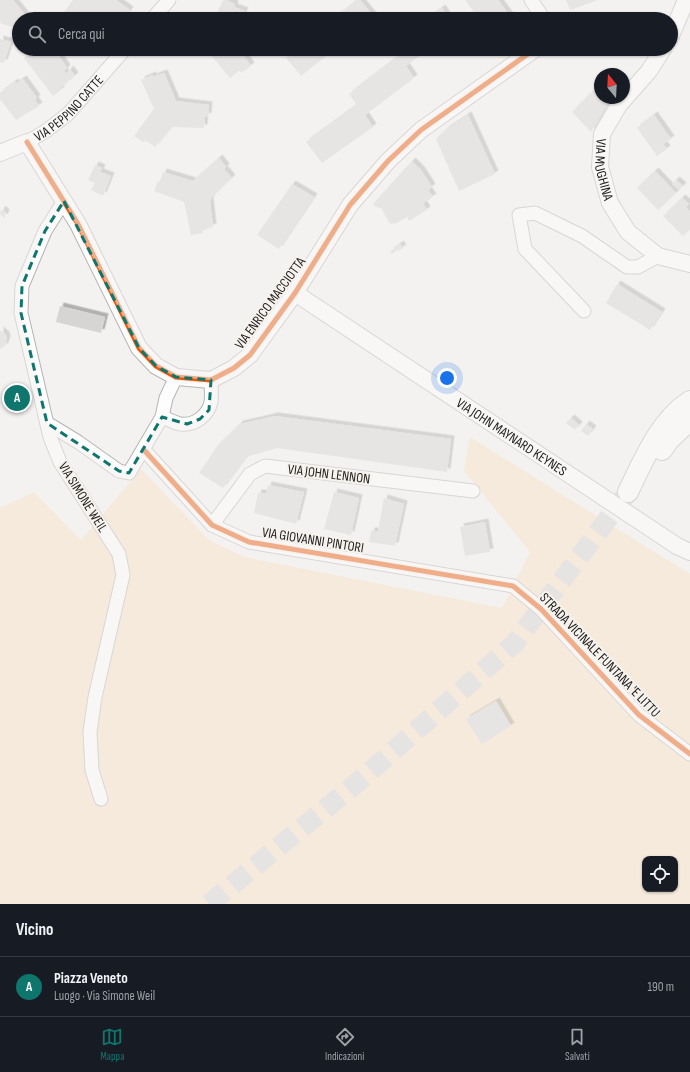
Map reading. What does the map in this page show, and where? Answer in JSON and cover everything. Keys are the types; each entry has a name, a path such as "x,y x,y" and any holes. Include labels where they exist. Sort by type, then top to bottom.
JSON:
{"main road":[{"path":"690,401 682,406 664,426 646,456 628,492 669,440 690,420"}],"street":[{"path":"158,12 169,0"},
{"path":"531,0 539,12"},
{"path":"678,19 686,0"},
{"name":"VIA PEPPINO CATTE","path":"0,152 27,142 46,131 68,114 119,56"},
{"name":"VIA ENRICO MACCIOTTA","path":"211,380 234,368 250,355 295,293 350,205 388,161 421,130 525,56"},
{"name":"VIA MUGHINA","path":"659,56 649,71 619,105 602,134 600,167 610,203 628,232 658,256 690,264"},
{"path":"27,142 78,224 139,348 156,366 176,377 211,380 211,404 205,415 200,419 192,423 181,424 162,417"},
{"name":"VIA SIMONE WEIL","path":"64,201 45,232 22,286 21,313 50,437 60,462 119,554 123,575 95,697 90,732 92,770 101,799"},
{"path":"584,311 525,249 519,215 535,213 555,222 582,236 627,267 638,266 658,256"},
{"name":"VIA JOHN MAYNARD KEYNES","path":"295,293 677,546 690,552"},
{"path":"47,423 78,442 119,471 129,473 144,450 162,417 166,398 176,377"},
{"name":"VIA GIOVANNI PINTORI","path":"144,450 212,525 249,542 513,586"},
{"name":"VIA JOHN LENNON","path":"212,525 250,474 265,466 473,491"},
{"name":"STRADA VICINALE FUNTANA 'E LITTU","path":"513,586 541,608 639,715 690,754"}],"highlighted area":[{"path":"64,201 139,348 156,366 176,377 211,380 209,410 200,419 187,424 162,417 129,473 119,471 47,423 21,313 22,286 45,231"}],"shaded area":[{"path":"470,437 690,574 690,904 0,904 0,508 34,492 81,540 141,469 209,540 244,557 502,608 530,552 464,471"}],"building":[{"path":"0,0 13,0 23,12 12,12 12,27 0,23"},
{"path":"73,0 116,0 130,10 129,12 64,12"},
{"path":"223,0 235,4 234,7 245,11 244,12 217,12"},
{"path":"357,0 360,0 370,12 342,12"},
{"path":"465,0 498,0 507,12 474,12"},
{"path":"566,0 598,0 570,10"},
{"path":"442,8 445,12 437,12"},
{"path":"0,39 11,42 4,63 0,62"},
{"path":"27,56 59,56 67,68 64,71 66,74 70,69 75,76 60,88 61,90 53,96 24,58"},
{"path":"212,56 244,56 251,66 241,73 240,70 230,78"},
{"path":"288,56 326,56 301,76 286,58"},
{"path":"399,56 420,56 406,66 414,78 365,115 373,127 322,163 306,142 357,105 349,94"},
{"path":"164,73 176,101 209,105 208,117 205,116 204,128 172,127 155,147 145,140 144,143 134,136 154,109 141,80 152,75 153,77"},
{"path":"23,79 37,98 35,100 39,106 16,120 0,99 0,93 15,82 16,84"},
{"path":"594,90 594,104 607,104 591,132 572,112"},
{"path":"468,115 495,174 459,191 436,139 447,129"},
{"path":"654,115 671,139 663,144 667,149 657,156 637,128"},
{"path":"219,158 226,167 224,169 232,178 212,197 210,201 213,227 202,230 203,233 191,235 184,202 154,191 158,181 160,182 163,172 193,181"},
{"path":"412,161 421,170 432,187 428,190 433,197 423,203 427,210 409,221 407,217 397,223 390,224 381,208 376,207 373,204"},
{"path":"95,165 102,168 100,172 111,176 103,196 91,190 95,183 88,180"},
{"path":"655,171 676,193 658,210 637,188"},
{"path":"676,180 683,186 679,190 672,184"},
{"path":"292,184 314,197 279,249 257,235"},
{"path":"682,198 689,204 686,207 690,212 690,229 683,236 663,216"},
{"path":"1,210 6,213 4,218 0,214"},
{"path":"400,244 403,248 392,254 390,252"},
{"path":"617,284 662,312 650,330 606,303"},
{"path":"60,306 105,317 101,333 56,322"},
{"path":"0,330 6,335 7,339 5,346 0,349"},
{"path":"275,416 451,439 447,472 277,448 246,457 223,488 199,473 218,445 240,424"},
{"path":"571,418 579,425 575,430 566,423"},
{"path":"586,424 593,429 588,436 581,431"},
{"path":"268,485 304,492 296,524 254,513 258,493 266,493"},
{"path":"334,492 359,498 351,535 324,529"},
{"path":"384,498 404,504 395,546 369,542 371,531 378,531"},
{"path":"485,522 490,552 465,556 460,527"},
{"path":"496,701 511,726 482,744 466,719"}],"tunnel":[{"path":"209,904 358,782 515,643 628,492"}],"cycle path":[{"path":"27,142 78,224 139,348 156,366 176,377 211,380 234,368 250,355 295,293 350,205 388,161 421,130 525,56"},
{"path":"144,450 212,525 249,542 513,586 541,609 639,715 690,754"}],"place":[{"name":"Piazza Veneto","path":"17,398"}]}
